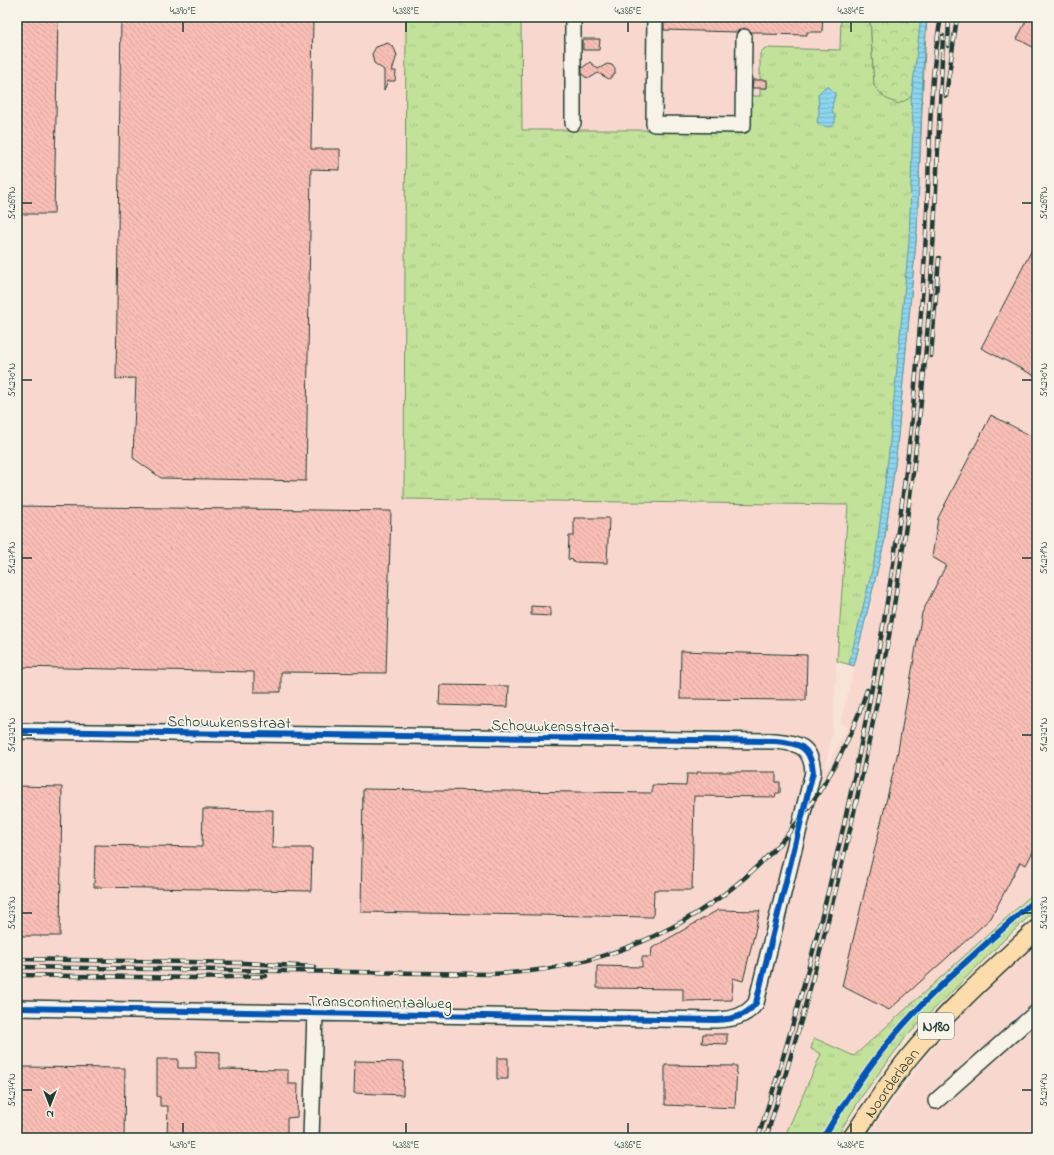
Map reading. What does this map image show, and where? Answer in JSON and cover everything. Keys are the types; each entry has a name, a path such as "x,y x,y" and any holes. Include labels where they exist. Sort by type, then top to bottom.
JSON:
{"main road":[{"name":"Noorderlaan","path":"852,1138 910,1056 983,980 1037,929"}],"street":[{"path":"573,17 573,123"},
{"path":"655,17 654,124 743,125 744,37"},
{"name":"Schouwkensstraat","path":"17,731 776,741 801,746 811,757 813,772 811,782 759,994 752,1008 742,1016"},
{"name":"Transcontinentaalweg","path":"17,1008 716,1020 742,1016"},
{"path":"936,1101 1037,1012"},
{"path":"311,1138 315,1013"}],"shaded area":[{"path":"17,17 406,17 404,499 848,505 832,733 825,772 847,726 840,723 866,625 884,543 896,457 917,230 924,46 927,17 1037,17 1037,890 853,1056 814,1038 821,1054 784,1138 17,1138"},
{"path":"521,17 844,17 842,132 521,130"},
{"path":"1037,943 1037,1138 866,1138 925,1058 967,1008"}],"green space":[{"path":"406,17 521,17 522,130 747,130 748,96 760,96 760,88 767,88 767,80 760,80 760,53 765,48 840,50 841,17 870,17 874,86 923,85 917,230 896,457 884,543 854,666 837,661 848,505 404,499"},
{"path":"870,17 927,17 923,85 908,99 898,104 885,98 874,86"},
{"path":"1037,890 1037,909 906,1037 862,1096 836,1138 784,1138 821,1054 811,1049 814,1038 854,1056"}],"water":[{"path":"921,17 927,17 924,46 917,230 896,457 884,543 854,666 849,664 876,554 889,451 909,241 913,125 911,100"},
{"path":"825,87 829,87 835,93 832,111 835,117 835,122 834,125 829,127 823,126 817,122 819,113 818,94"}],"building":[{"path":"17,17 58,17 54,214 17,214"},
{"path":"121,17 313,17 311,149 340,149 340,170 311,169 306,481 161,478 133,458 136,378 116,379"},
{"path":"664,17 823,17 822,32 807,32 807,35 762,34 762,32 751,32 744,28 737,32 664,30"},
{"path":"1028,17 1037,17 1037,49 1017,39"},
{"path":"583,39 600,39 599,50 583,50"},
{"path":"388,43 394,48 397,55 392,71 396,71 395,81 388,81 384,90 384,70 374,63 372,54 376,47"},
{"path":"590,62 598,69 607,64 612,65 615,69 615,74 609,79 598,73 590,78 585,77 582,74 582,68"},
{"path":"753,80 767,80 767,88 752,88"},
{"path":"1037,240 1037,377 981,348"},
{"path":"991,415 1037,439 1037,844 1026,865 1020,862 991,918 889,1010 842,986 897,756 922,613 946,565 932,557 938,518"},
{"path":"17,506 391,511 386,673 281,672 281,692 254,692 254,672 17,667"},
{"path":"574,518 609,518 607,563 573,562 573,560 568,559 569,536 574,536"},
{"path":"531,606 550,607 550,616 531,615"},
{"path":"681,651 807,655 806,700 680,699"},
{"path":"440,685 509,686 508,707 439,705"},
{"path":"697,772 776,772 776,782 780,782 780,793 776,793 775,797 694,796 692,890 654,890 653,917 361,912 363,789 652,793 652,785 686,786 687,774 697,774"},
{"path":"17,786 62,787 60,936 17,936"},
{"path":"203,809 273,810 272,848 312,848 311,891 94,887 95,845 202,847"},
{"path":"718,910 760,911 743,981 733,978 732,1000 683,1001 683,989 597,988 597,966 642,967 642,957 651,957 652,948"},
{"path":"703,1034 727,1034 727,1044 702,1043"},
{"path":"196,1051 220,1052 220,1069 288,1070 288,1084 298,1084 297,1117 287,1118 287,1138 167,1138 168,1106 160,1106 160,1097 157,1096 157,1059 178,1059 178,1068 196,1068"},
{"path":"497,1058 508,1058 508,1079 497,1079"},
{"path":"355,1061 404,1062 403,1095 354,1093"},
{"path":"665,1065 737,1066 735,1108 665,1105"},
{"path":"17,1067 125,1068 124,1138 17,1138"}],"railway":[{"path":"758,1138 795,1017 842,834 868,711 897,539 914,401 924,266 932,89 941,17"},
{"path":"948,46 949,17"},
{"path":"946,96 957,17"},
{"path":"766,1138 817,963 839,876 860,787 894,609 907,519 923,380 934,233 943,36"},
{"path":"931,356 939,258"},
{"path":"17,967 489,974 554,968 616,952 673,927 724,894 771,853 810,805 843,751 867,690"},
{"path":"17,959 245,963 315,967"},
{"path":"17,975 195,978 266,976"}],"cycle path":[{"path":"17,731 775,741 791,743 806,751 810,756 813,772 756,1003 748,1011 733,1018 716,1020 17,1008"},
{"path":"823,1138 864,1074 882,1050 909,1019 962,965 1037,898"}]}
